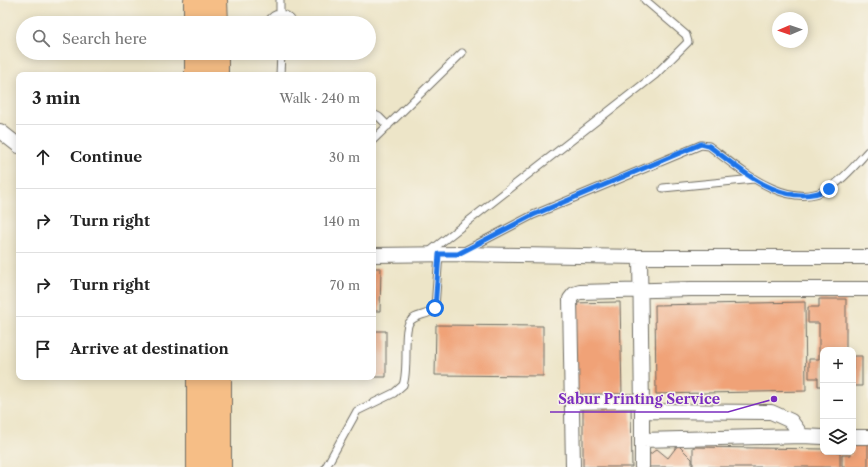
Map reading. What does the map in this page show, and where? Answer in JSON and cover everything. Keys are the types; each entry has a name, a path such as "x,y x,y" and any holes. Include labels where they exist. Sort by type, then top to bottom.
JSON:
{"main road":[{"path":"195,0 195,16"},
{"path":"216,0 216,16"},
{"path":"196,60 196,72"},
{"path":"217,60 217,72"},
{"path":"198,380 198,467"},
{"path":"220,380 220,467"}],"street":[{"path":"0,130 16,143"},
{"path":"376,255 458,254 640,257 868,257"},
{"path":"640,257 642,467"},
{"path":"573,467 571,298 580,292 868,289"},
{"path":"572,402 771,412 791,422 802,436"},
{"path":"642,440 820,437"},
{"path":"856,437 868,437"}],"lane":[{"path":"280,0 280,14"},
{"path":"326,467 357,411 394,393 404,385 408,326 415,317 430,313 435,308 432,255 655,75 688,42 686,35 645,0"},
{"path":"273,16 280,14 288,16"},
{"path":"376,137 462,53"},
{"path":"280,72 281,60"},
{"path":"376,116 388,126"},
{"path":"458,254 533,215 701,144 709,146 754,179 788,194 802,196 818,194 836,184 868,151"},
{"path":"663,188 754,179"}],"building":[{"path":"376,268 381,268 380,311 376,311"},
{"path":"819,299 846,299 846,347 820,347 820,386 818,386 818,378 809,378 809,359 819,359 819,323 808,323 808,307 819,307"},
{"path":"620,302 622,395 572,395 571,303"},
{"path":"805,302 806,391 656,394 655,305"},
{"path":"436,325 543,326 543,376 435,375"},
{"path":"376,331 386,331 386,377 376,377"},
{"path":"856,356 862,356 862,386 856,386"},
{"path":"631,406 632,467 583,467 583,407"},
{"path":"856,443 868,443 868,467 842,467 842,455 856,455"},
{"path":"678,445 692,459 692,467 645,467 645,458 657,449 668,458"},
{"path":"693,447 820,449 820,455 840,455 840,467 693,467"}],"place":[{"name":"Sabur Printing Service","path":"774,399"}],"route":[{"path":"435,308 439,254 458,254 533,215 701,144 709,146 754,179 788,194 807,196 818,194 829,189"}]}
